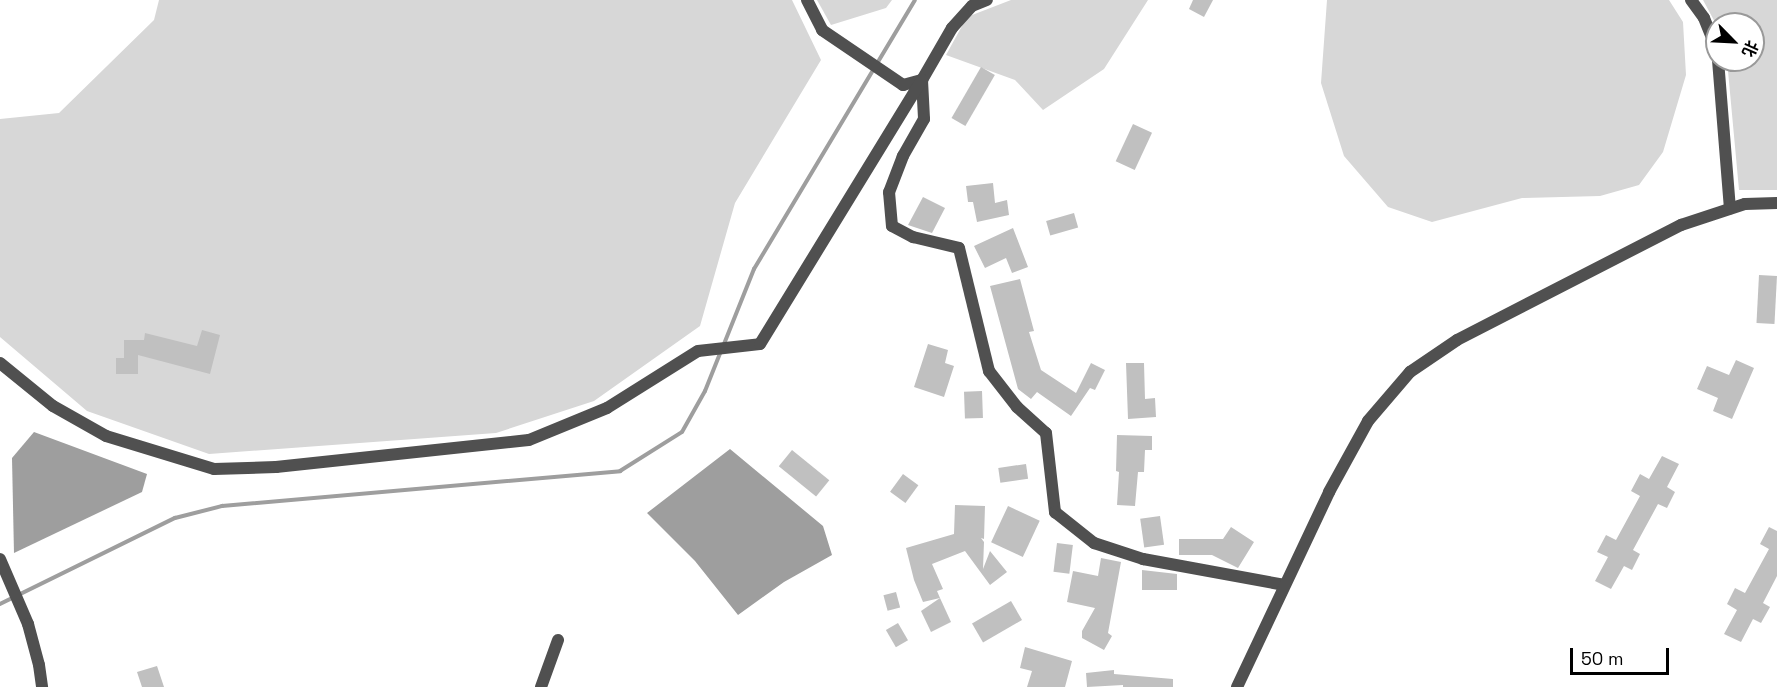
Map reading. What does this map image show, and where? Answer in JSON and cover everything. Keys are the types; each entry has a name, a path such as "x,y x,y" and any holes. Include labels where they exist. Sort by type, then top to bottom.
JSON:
{"street":[{"path":"807,0 822,30 903,86 922,80"},
{"path":"0,363 53,406 106,436 214,468 276,467 529,440 607,408 698,351 760,344 952,28 972,6 987,0"},
{"path":"1691,0 1705,21"},
{"path":"1719,72 1730,209"},
{"path":"922,80 924,119 903,156 889,192 892,226 913,237 959,248 989,371 1017,407 1046,433 1050,485 1055,512 1094,543 1143,559 1285,585"},
{"path":"1237,687 1329,492 1368,421 1410,372 1457,340 1671,231 1745,204 1777,203"},
{"path":"0,559 28,624 39,665 42,687"},
{"path":"541,687 558,640"}],"shaded area":[{"path":"159,0 792,0 821,60 735,203 700,326 594,401 496,433 209,454 87,411 0,337 0,119 59,113 154,20"},
{"path":"817,0 892,0 886,8 831,25"},
{"path":"1011,0 1148,0 1104,69 1043,110 1015,80 946,55 967,17"},
{"path":"1327,0 1669,0 1683,22 1686,75 1663,152 1639,185 1600,196 1522,198 1432,222 1388,207 1344,156 1321,83"},
{"path":"1703,0 1777,0 1777,190 1739,190 1728,72 1765,72 1765,12 1709,12"},
{"path":"34,432 147,474 142,492 14,553 12,458"},
{"path":"730,449 823,526 832,555 784,582 738,615 695,561 647,513"}],"building":[{"path":"1193,0 1213,0 1204,17 1189,9"},
{"path":"981,67 995,75 965,126 952,118"},
{"path":"1133,124 1152,133 1135,170 1116,161"},
{"path":"993,183 995,203 1007,200 1009,215 977,222 973,202 968,202 966,186"},
{"path":"923,197 945,208 932,233 908,225"},
{"path":"1074,213 1078,227 1050,235 1046,221"},
{"path":"1013,228 1028,267 1012,273 1006,258 985,268 974,246"},
{"path":"1759,275 1777,276 1774,324 1756,323"},
{"path":"1020,279 1034,331 1029,332 1041,370 1076,393 1091,363 1105,370 1095,390 1090,388 1071,416 1037,392 1031,399 1018,389 990,286"},
{"path":"202,330 220,335 210,374 138,355 138,374 116,374 116,358 124,358 124,340 144,340 145,333 197,346"},
{"path":"928,344 948,350 945,363 954,366 944,397 914,387"},
{"path":"1736,360 1754,368 1732,419 1713,411 1718,398 1697,389 1707,366 1729,375"},
{"path":"1126,363 1144,363 1145,399 1155,398 1156,417 1128,419"},
{"path":"982,391 983,418 965,419 964,392"},
{"path":"1117,435 1152,436 1152,450 1145,450 1144,472 1138,472 1135,506 1117,505 1119,472 1116,471"},
{"path":"792,450 829,480 816,497 779,466"},
{"path":"1662,456 1679,464 1667,487 1675,492 1667,508 1658,504 1633,550 1640,554 1632,570 1624,566 1611,589 1595,581 1608,557 1597,552 1606,535 1616,540 1640,496 1631,491 1640,474 1649,479"},
{"path":"1026,464 1028,479 1000,483 998,468"},
{"path":"903,474 918,485 905,503 890,492"},
{"path":"955,505 985,506 984,539 981,538 984,542 983,569 990,551 1007,572 990,585 965,551 932,564 943,589 937,591 940,598 923,602 914,580 906,548 954,534"},
{"path":"1008,506 1040,521 1023,557 991,542"},
{"path":"1160,516 1164,545 1144,548 1140,519"},
{"path":"1231,527 1254,542 1238,568 1212,555 1179,555 1179,539 1223,539"},
{"path":"1769,527 1777,531 1777,576 1763,603 1770,607 1761,623 1753,619 1741,642 1724,634 1737,610 1727,604 1735,588 1745,593 1769,549 1760,544"},
{"path":"1057,543 1073,545 1069,574 1053,572"},
{"path":"1101,558 1121,562 1108,633 1112,636 1104,650 1082,638 1082,631 1095,608 1067,602 1073,571 1098,576"},
{"path":"1142,570 1177,574 1177,590 1142,590"},
{"path":"896,592 900,607 888,611 883,595"},
{"path":"940,598 951,622 931,632 921,611"},
{"path":"1011,601 1022,620 983,643 972,624"},
{"path":"898,623 908,640 896,647 886,630"},
{"path":"1025,647 1072,661 1065,687 1027,687 1032,671 1020,668"},
{"path":"157,666 164,687 142,687 137,672"},
{"path":"1114,670 1114,674 1173,679 1173,687 1123,687 1123,685 1087,687 1086,673"}],"waterway":[{"path":"724,344 754,269 915,0"},
{"path":"0,604 175,518 222,506 620,471 682,432 705,391 721,351"}]}
